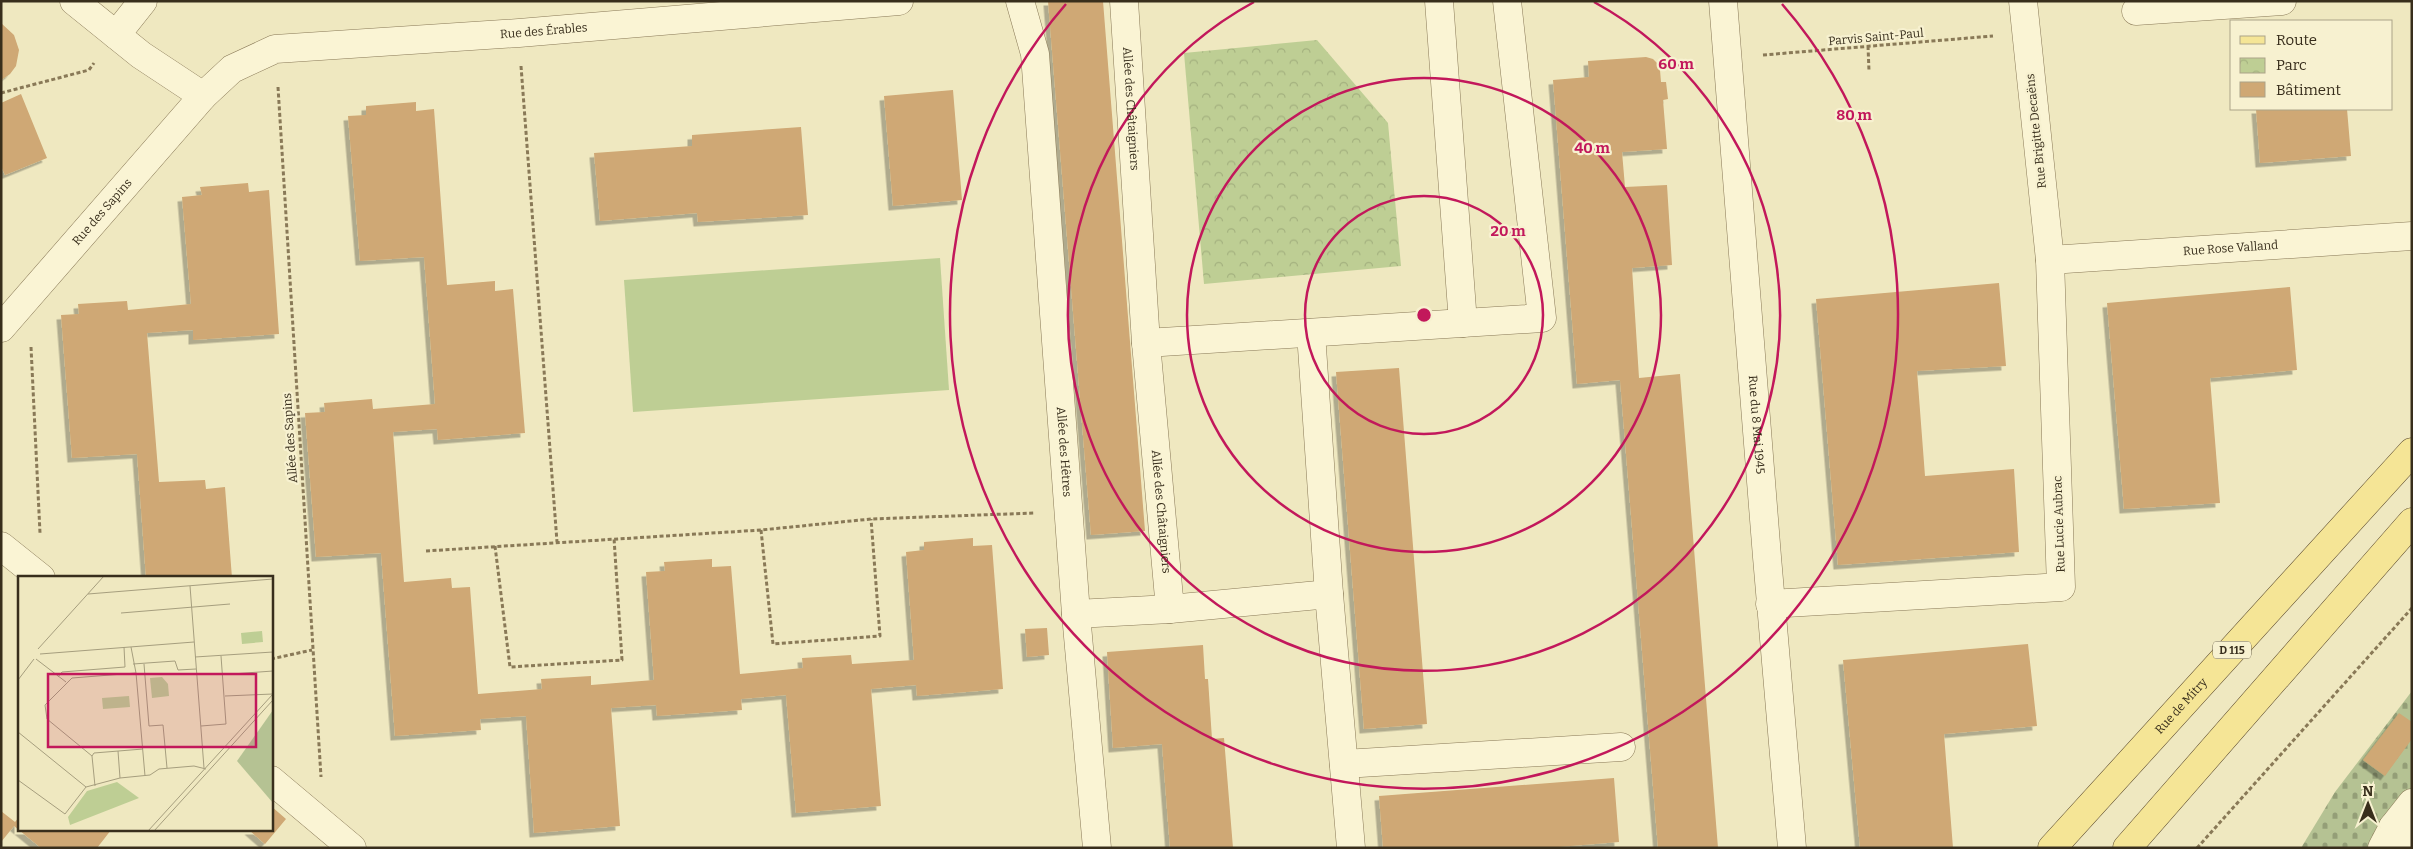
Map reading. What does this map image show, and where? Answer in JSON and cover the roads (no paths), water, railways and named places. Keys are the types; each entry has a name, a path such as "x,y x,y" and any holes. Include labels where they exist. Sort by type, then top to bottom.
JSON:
{"main road":[{"name":"Rue de Mitry","path":"2052,848 2412,452"},
{"path":"2127,848 2412,522"}],"street":[{"path":"74,1 141,55 203,96"},
{"path":"116,35 142,1"},
{"name":"Rue des Érables","path":"203,96 232,68 275,49 519,33 899,1"},
{"name":"Allée des Hêtres","path":"1020,1 1035,54 1076,614 1097,848"},
{"name":"Allée des Châtaigniers","path":"1124,1 1146,343 1170,609"},
{"path":"1439,1 1463,323"},
{"path":"1146,343 1542,318 1507,1"},
{"name":"Rue du 8 Mai 1945","path":"1723,1 1770,604 1792,848"},
{"name":"Rue Brigitte Decaëns","path":"2023,1 2050,260"},
{"path":"2136,10 2282,1"},
{"name":"Rue des Sapins","path":"1,328 203,96"},
{"name":"Rue Rose Valland","path":"2050,260 2412,236"},
{"name":"Rue Lucie Aubrac","path":"1770,604 2061,586 2050,260"},
{"path":"1311,333 1329,594 1352,848"},
{"path":"1,546 38,576"},
{"path":"1076,614 1170,609 1329,594"},
{"path":"1344,764 1621,747"},
{"path":"272,781 352,848"},
{"path":"2412,803 2388,837 2412,847"}]}
